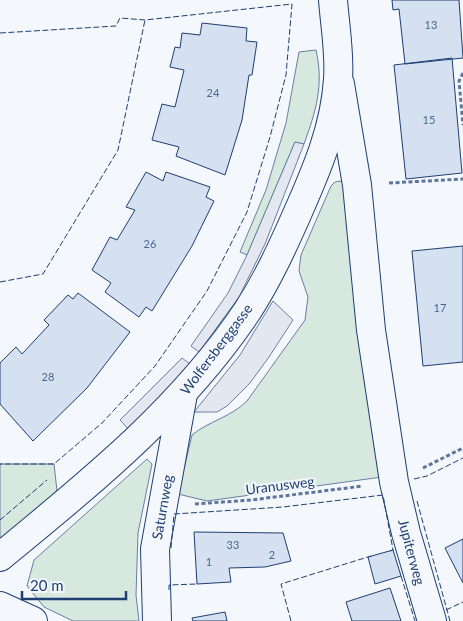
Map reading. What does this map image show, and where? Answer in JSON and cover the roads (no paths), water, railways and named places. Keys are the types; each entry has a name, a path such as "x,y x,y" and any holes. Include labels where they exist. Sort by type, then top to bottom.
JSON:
{"street":[{"name":"Wolfersberggasse","path":"333,0 338,78 357,185 371,330 394,482"},
{"name":"Wolfersberggasse","path":"0,557 102,473 149,429 182,394 240,321 282,248 325,147 334,113 338,78"},
{"name":"Saturnweg","path":"157,621 155,550 182,394"},
{"name":"Jupiterweg","path":"394,482 406,533 432,621"},
{"path":"0,606 33,621"}]}
